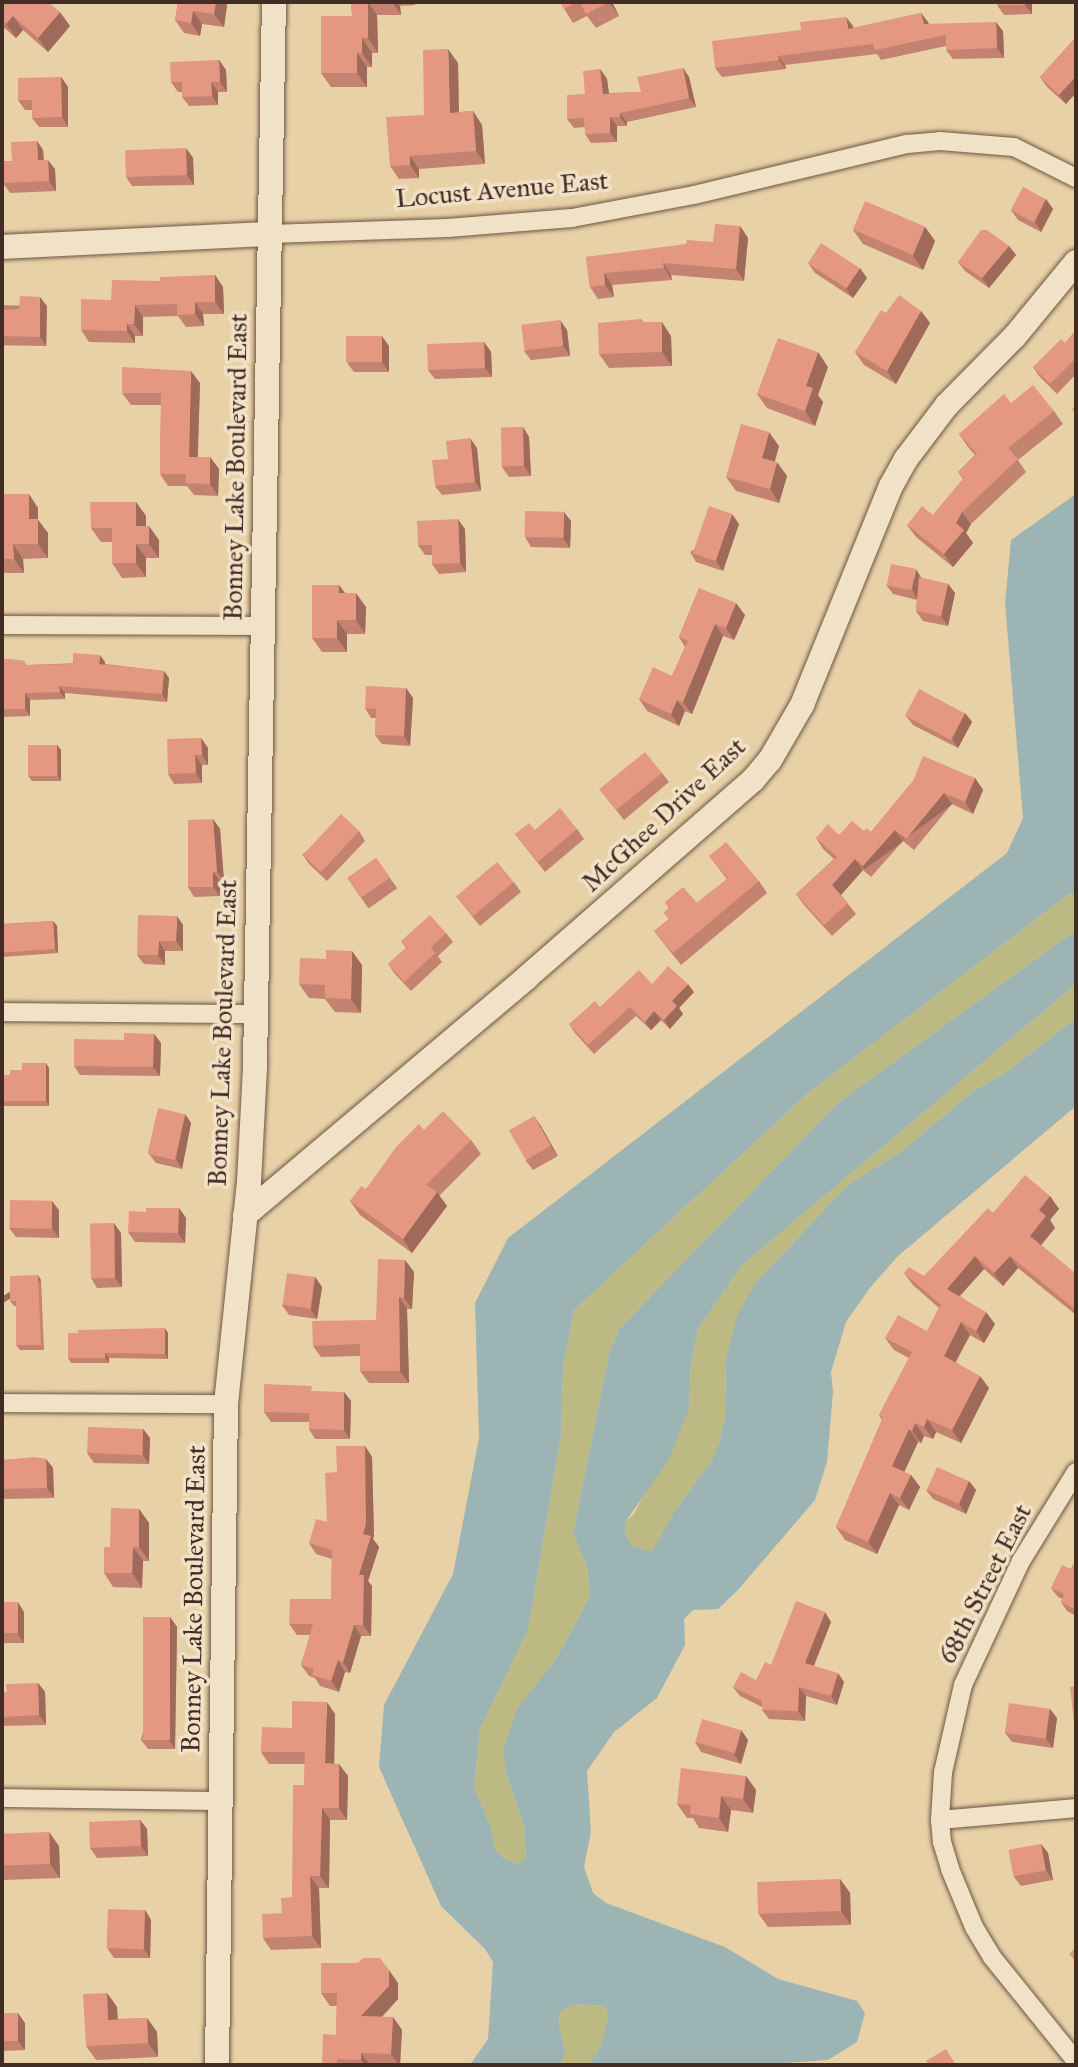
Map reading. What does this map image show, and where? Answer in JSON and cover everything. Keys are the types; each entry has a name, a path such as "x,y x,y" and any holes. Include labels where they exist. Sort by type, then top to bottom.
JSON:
{"street":[{"name":"Bonney Lake Boulevard East","path":"217,2065 226,1404 253,1114 256,1014 274,2"},
{"name":"Locust Avenue East","path":"2,247 270,233 448,228 572,218 694,195 907,144 940,141 1014,146 1076,178"},
{"name":"McGhee Drive East","path":"245,1215 537,969 753,780 770,760 802,705 891,486 906,459 934,421 1015,336 1076,262"},
{"path":"2,625 263,626"},
{"path":"2,1012 256,1014"},
{"path":"2,1403 226,1404"},
{"name":"68th Street East","path":"1076,1472 1021,1561 963,1685 943,1772 940,1820 942,1842 950,1869 974,1927 992,1957 1076,2061"},
{"path":"2,1798 222,1801"},
{"path":"940,1820 1076,1808"}],"shaded area":[{"path":"1070,893 1076,893 1076,930 839,1102 620,1328 609,1354 573,1533 587,1567 590,1596 556,1659 518,1709 507,1776 524,1826 526,1858 518,1864 503,1858 495,1849 491,1827 474,1788 480,1729 528,1630 561,1435 563,1367 574,1310 808,1093"},
{"path":"1076,984 1076,1018 1004,1074 976,1089 901,1152 849,1184 756,1282 726,1359 725,1416 712,1460 672,1515 652,1553 632,1546 625,1534 626,1521 634,1514 689,1409 691,1362 698,1329 742,1265"},
{"path":"575,2004 605,2006 608,2016 601,2045 588,2065 560,2065 565,2055 559,2023 560,2012"}],"water":[{"path":"1076,494 1076,893 1070,893 808,1093 574,1310 563,1367 561,1435 528,1630 480,1729 474,1788 491,1827 495,1849 503,1858 518,1864 526,1858 524,1826 507,1776 503,1751 517,1709 556,1659 590,1596 587,1567 573,1533 609,1354 620,1328 839,1102 1076,930 1076,984 742,1265 698,1329 691,1362 689,1409 668,1461 626,1521 625,1534 632,1546 652,1552 672,1515 712,1460 725,1416 726,1359 737,1316 756,1282 849,1184 901,1152 976,1089 1004,1074 1076,1018 1076,1106 898,1256 869,1289 846,1322 831,1372 833,1392 827,1462 815,1500 738,1590 718,1609 693,1610 684,1619 685,1645 657,1698 614,1732 587,1771 591,1832 584,1867 593,1893 606,1903 725,1947 778,1979 857,2001 865,2013 857,2042 828,2060 756,2065 588,2065 601,2045 608,2016 605,2006 575,2004 560,2012 559,2023 565,2055 560,2065 470,2065 488,2039 493,1962 485,1949 441,1906 379,1767 384,1705 453,1574 479,1438 475,1303 508,1238 1007,853 1023,818 1005,603 1011,540"}],"building":[{"path":"2,2 48,2 60,12 38,38 13,16 6,24 2,20"},
{"path":"178,2 216,2 214,14 193,11 191,23 175,20"},
{"path":"351,2 368,2 368,38 362,38 362,53 357,53 357,73 321,73 321,16 352,16"},
{"path":"560,2 577,2 564,9"},
{"path":"580,2 609,2 586,14"},
{"path":"997,2 1025,2 1025,5 997,5"},
{"path":"921,13 924,24 996,22 997,48 946,50 946,35 875,50 873,44 778,56 779,60 715,68 712,41 801,30 800,22 846,17 848,29"},
{"path":"1076,37 1076,76 1059,95 1040,77"},
{"path":"448,49 450,113 473,111 476,151 410,156 410,165 390,166 386,117 424,115 423,50"},
{"path":"219,60 220,82 211,82 212,96 182,97 182,82 171,82 170,62"},
{"path":"683,68 689,98 620,113 620,117 610,117 610,133 585,134 584,118 567,119 567,95 585,94 583,71 600,69 603,94 641,92 637,77"},
{"path":"61,77 62,117 32,118 32,100 18,100 18,78"},
{"path":"37,141 38,160 48,160 49,181 3,183 2,161 12,161 11,142"},
{"path":"186,148 187,175 126,177 125,150"},
{"path":"1023,187 1046,199 1034,222 1011,210"},
{"path":"865,201 925,226 913,255 853,230"},
{"path":"715,224 740,226 736,269 663,263 664,268 604,273 605,285 590,287 586,257 686,244 687,240 713,242"},
{"path":"981,230 987,230 1009,246 982,278 958,262"},
{"path":"821,243 860,268 847,288 808,263"},
{"path":"215,275 215,302 195,302 195,314 177,315 177,304 135,305 134,324 127,324 127,331 81,330 81,299 111,300 112,280 160,281 160,277"},
{"path":"899,295 921,311 887,371 855,352 881,310 886,313"},
{"path":"20,296 40,297 40,337 2,336 2,310 19,309"},
{"path":"641,319 642,322 662,322 662,352 599,354 598,323"},
{"path":"560,320 563,346 524,351 521,325"},
{"path":"1076,330 1076,358 1050,384 1033,367 1061,339 1065,343"},
{"path":"346,336 382,336 382,362 346,362"},
{"path":"778,338 818,352 806,386 813,388 805,411 757,394"},
{"path":"484,342 485,368 428,370 427,344"},
{"path":"122,367 191,371 189,457 210,457 210,484 186,483 186,474 160,474 161,393 122,393"},
{"path":"1033,385 1054,411 1008,448 1018,459 962,512 956,523 964,530 944,554 907,525 922,506 933,515 964,478 958,472 977,454 959,434 1004,394 1011,403"},
{"path":"741,424 769,432 762,458 777,462 770,489 726,477"},
{"path":"501,427 523,427 524,466 502,466"},
{"path":"470,438 475,482 435,486 432,460 448,459 446,441"},
{"path":"2,494 29,494 29,519 38,519 38,544 13,544 14,559 2,559"},
{"path":"90,502 136,502 136,526 149,526 149,544 136,544 136,563 112,563 112,528 91,528"},
{"path":"709,506 732,514 715,561 693,553"},
{"path":"525,511 564,512 564,538 525,537"},
{"path":"458,519 460,563 432,564 432,545 418,545 417,521"},
{"path":"891,564 916,569 911,590 887,586"},
{"path":"919,577 948,584 941,616 916,611"},
{"path":"312,585 339,585 339,593 356,593 356,620 337,620 337,638 312,638"},
{"path":"699,588 736,603 726,628 715,624 683,702 677,700 671,714 639,699 653,667 672,676 688,641 679,637"},
{"path":"73,653 100,655 99,664 164,671 162,694 59,686 60,692 25,693 25,709 2,709 2,659 25,661 25,665 73,664"},
{"path":"366,686 406,688 404,736 375,735 376,709 365,708"},
{"path":"919,689 965,713 951,740 905,715"},
{"path":"201,738 202,755 195,755 196,773 168,774 167,739"},
{"path":"28,745 57,745 57,776 28,776"},
{"path":"645,752 662,773 616,810 599,789"},
{"path":"923,756 975,778 965,802 944,793 906,839 895,830 863,866 855,859 832,885 848,903 824,925 796,894 837,857 816,838 828,824 839,835 852,821 864,831 867,828 871,832 913,781"},
{"path":"560,808 577,829 538,862 515,834 529,823 535,830"},
{"path":"341,814 359,831 321,872 303,855"},
{"path":"213,819 217,872 213,872 213,887 188,887 188,820"},
{"path":"726,842 759,881 673,953 654,931 669,919 664,913 670,908 665,902 683,887 697,903 728,878 709,856"},
{"path":"376,858 390,878 361,898 347,878"},
{"path":"497,862 514,882 473,916 456,896"},
{"path":"138,915 177,916 176,941 159,941 158,955 137,955"},
{"path":"430,915 446,933 431,947 435,953 404,982 388,964 407,947 401,941"},
{"path":"53,921 55,949 4,952 2,925"},
{"path":"326,950 352,951 351,999 325,998 325,985 299,984 300,958 326,959"},
{"path":"668,966 688,984 672,1001 677,1006 664,1020 654,1011 645,1022 630,1007 588,1045 569,1024 595,1001 600,1007 639,970 652,984"},
{"path":"124,1033 154,1034 153,1067 74,1066 74,1039 124,1040"},
{"path":"22,1063 46,1063 46,1101 2,1101 2,1075 10,1075 10,1070 22,1070"},
{"path":"158,1108 185,1114 175,1160 147,1154"},
{"path":"443,1111 471,1140 426,1185 437,1192 403,1239 350,1201 361,1186 366,1189 397,1146 419,1124 424,1130"},
{"path":"534,1116 551,1145 526,1160 509,1130"},
{"path":"1025,1175 1050,1196 1039,1210 1046,1216 1030,1236 1076,1274 1076,1310 1010,1256 994,1273 975,1256 947,1289 986,1312 976,1331 961,1322 944,1356 980,1376 952,1430 927,1419 924,1427 915,1423 912,1431 909,1429 892,1466 911,1475 900,1498 890,1493 868,1542 836,1527 883,1417 879,1415 912,1352 885,1338 898,1315 927,1331 941,1305 904,1273 909,1267 924,1276 988,1208 993,1213"},
{"path":"10,1200 52,1201 52,1229 10,1228"},
{"path":"146,1208 179,1208 178,1233 128,1232 129,1211 146,1212"},
{"path":"90,1223 114,1223 115,1278 91,1278"},
{"path":"378,1259 405,1260 404,1298 399,1297 400,1371 360,1371 360,1344 313,1346 312,1321 376,1320"},
{"path":"287,1273 315,1277 310,1309 283,1305"},
{"path":"38,1275 41,1345 16,1345 16,1301 10,1301 10,1276"},
{"path":"165,1328 165,1354 105,1353 105,1358 68,1358 68,1333 78,1333 78,1330"},
{"path":"264,1384 312,1386 311,1391 344,1392 344,1430 309,1429 309,1413 264,1412"},
{"path":"88,1427 143,1429 142,1455 87,1453"},
{"path":"336,1446 365,1446 366,1524 363,1534 371,1536 359,1575 364,1575 363,1625 354,1625 343,1662 338,1660 331,1681 312,1675 314,1669 301,1665 313,1624 289,1624 290,1599 331,1599 332,1550 309,1543 316,1519 327,1522 325,1473 337,1472"},
{"path":"35,1457 46,1459 47,1488 2,1489 2,1460"},
{"path":"937,1467 969,1481 959,1504 927,1490"},
{"path":"111,1508 139,1509 139,1547 133,1547 132,1573 104,1573 104,1547 110,1547"},
{"path":"1076,1559 1076,1610 1061,1602 1064,1594 1051,1588 1062,1565 1071,1569"},
{"path":"796,1601 825,1612 805,1663 838,1673 831,1696 799,1687 798,1711 762,1710 762,1701 733,1687 741,1672 756,1680 765,1662 771,1665"},
{"path":"2,1602 18,1602 18,1633 2,1633"},
{"path":"143,1617 170,1617 170,1740 143,1740"},
{"path":"38,1683 39,1715 2,1717 2,1692 7,1692 6,1684"},
{"path":"1076,1686 1076,1741 1070,1687"},
{"path":"292,1701 327,1702 325,1763 339,1764 339,1808 322,1808 320,1876 310,1876 312,1936 263,1938 262,1914 282,1913 281,1898 292,1897 293,1785 304,1785 305,1752 261,1752 262,1727 292,1728"},
{"path":"1009,1703 1050,1709 1045,1738 1005,1733"},
{"path":"702,1719 741,1730 735,1753 695,1742"},
{"path":"681,1768 746,1776 743,1799 721,1796 719,1818 690,1814 691,1805 677,1804"},
{"path":"140,1820 141,1846 90,1848 89,1822"},
{"path":"49,1832 50,1864 3,1866 2,1834"},
{"path":"1041,1844 1046,1871 1013,1876 1009,1850"},
{"path":"840,1879 841,1911 758,1914 757,1882"},
{"path":"108,1909 145,1910 144,1949 107,1948"},
{"path":"1076,1947 1076,1962 1069,1954"},
{"path":"363,1958 380,1958 389,1970 389,1986 361,2016 393,2017 391,2054 361,2053 361,2060 337,2059 337,2065 322,2065 323,2034 336,2035 337,1993 321,1993 321,1963 358,1963"},
{"path":"107,1993 108,2020 147,2018 148,2043 86,2046 83,1994"},
{"path":"2,2013 18,2013 18,2041 2,2041"},
{"path":"946,2049 956,2065 929,2065 926,2061"}]}
